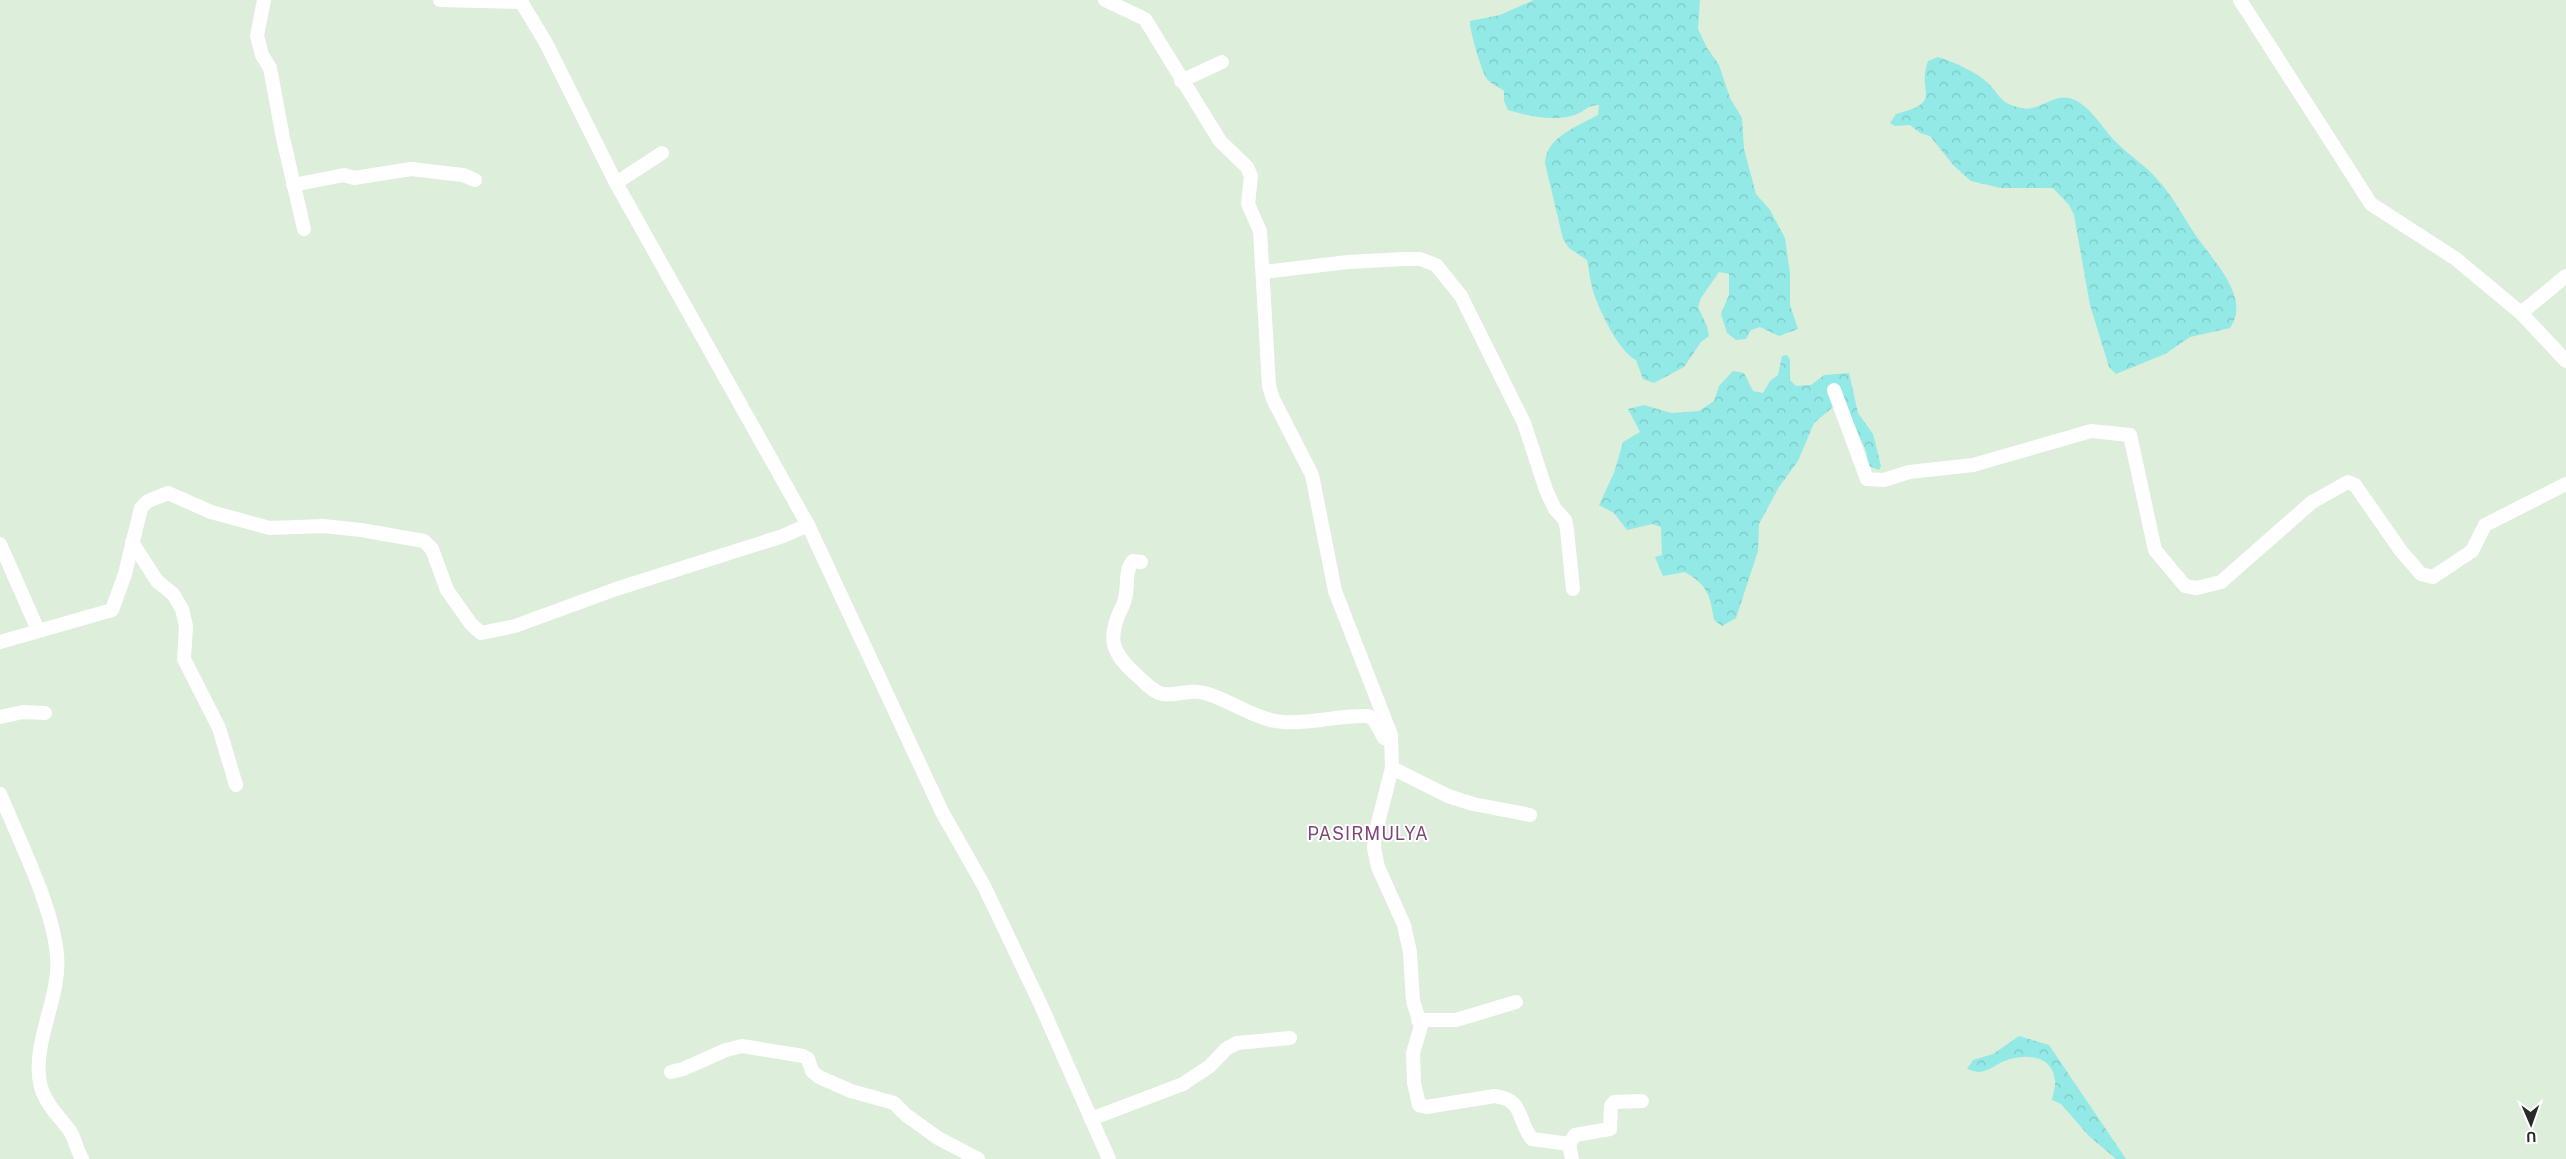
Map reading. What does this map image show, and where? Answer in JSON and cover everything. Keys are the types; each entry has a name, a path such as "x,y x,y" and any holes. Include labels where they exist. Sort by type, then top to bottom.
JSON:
{"street":[{"path":"264,0 258,36 262,55 270,68 293,185 304,229"},
{"path":"440,0 521,1 546,43 616,183 808,525 942,812 984,886 1039,1001 1109,1159"},
{"path":"1105,0 1145,19 1181,81 1220,141 1247,167 1252,186 1248,204 1249,212 1259,227 1264,272 1270,386 1274,399 1312,474 1335,591 1391,735 1392,761 1375,835 1374,848 1378,867 1404,925 1410,952 1413,1001 1421,1026 1413,1053 1413,1071 1419,1105 1426,1107 1495,1096 1504,1097 1518,1107 1532,1139 1569,1144"},
{"path":"2240,0 2372,204 2456,259 2521,313 2566,361"},
{"path":"1181,81 1222,62"},
{"path":"616,183 662,153"},
{"path":"293,185 344,175 354,178 411,169 463,175 475,180"},
{"path":"1264,272 1348,262 1405,259 1420,259 1436,265 1461,296 1524,423 1550,500 1564,520 1568,530 1573,589"},
{"path":"2521,313 2566,276"},
{"path":"1834,390 1867,479 1884,480 1909,472 1973,465 2091,431 2130,435 2155,550 2185,586 2197,588 2221,582 2312,502 2348,482 2356,485 2401,551 2416,568 2424,576 2433,577 2472,551 2485,525 2566,484"},
{"path":"0,642 112,610 125,574 142,508 148,501 168,494 210,512 270,528 323,526 410,537 424,542 432,549 446,590 471,624 481,634 522,623 782,536 808,525"},
{"path":"132,542 157,580 173,594 182,610 186,626 184,659 219,728 236,784"},
{"path":"0,544 38,630"},
{"path":"1141,562 1133,561 1129,567 1126,598 1114,624 1113,645 1122,662 1154,690 1163,694 1185,691 1202,692 1263,717 1284,722 1367,716 1373,718 1376,722 1392,761 1448,796 1473,804 1530,815"},
{"path":"0,717 24,712 45,713"},
{"path":"0,794 46,911 57,955 53,1000 41,1050 40,1082 50,1106 71,1133 82,1159"},
{"path":"1418,1020 1456,1020 1516,1002"},
{"path":"1091,1119 1183,1084 1210,1066 1226,1049 1237,1043 1290,1038"},
{"path":"671,1072 726,1050 742,1046 803,1056 808,1059 812,1071 819,1077 851,1091 894,1103 906,1115 938,1138 978,1159"},
{"path":"1572,1159 1569,1144 1571,1138 1577,1134 1610,1129 1611,1106 1614,1102 1642,1101"}],"green space":[{"path":"1534,0 1700,0 1698,29 1707,48 1719,65 1730,98 1742,118 1744,149 1756,194 1770,210 1785,238 1790,273 1790,305 1798,329 1779,336 1760,327 1751,330 1746,339 1736,340 1727,333 1721,314 1729,295 1729,274 1719,272 1701,298 1698,307 1707,326 1709,336 1701,342 1684,367 1654,383 1643,379 1636,360 1623,349 1610,330 1600,309 1592,287 1587,260 1569,248 1563,239 1545,163 1551,146 1557,139 1564,133 1598,115 1599,105 1591,106 1575,115 1556,118 1531,116 1508,110 1504,101 1504,91 1487,79 1476,51 1470,21 1500,15"},
{"path":"1938,57 1978,75 2002,99 2014,106 2028,109 2054,99 2068,98 2075,100 2093,114 2112,138 2148,169 2163,186 2223,273 2230,284 2236,306 2235,317 2230,328 2190,337 2165,354 2116,374 2109,367 2090,305 2074,215 2069,205 2053,188 2001,188 1971,181 1954,166 1930,136 1920,133 1910,125 1895,126 1890,123 1896,114 1911,110 1920,105 1924,100 1926,95 1925,72 1928,61"},
{"path":"1787,355 1790,360 1790,380 1796,386 1811,385 1824,375 1849,373 1858,413 1873,434 1881,466 1879,470 1869,466 1866,451 1845,403 1839,402 1814,423 1798,461 1779,487 1759,524 1758,551 1736,618 1722,626 1714,620 1709,597 1698,581 1685,572 1663,576 1655,557 1662,555 1661,527 1652,524 1627,530 1614,513 1599,505 1614,473 1623,442 1640,432 1628,409 1644,405 1671,413 1699,411 1714,401 1719,386 1733,371 1744,373 1753,391 1763,393 1770,381 1778,375 1782,356"},
{"path":"2019,1036 2049,1045 2126,1159 2116,1159 2089,1136 2061,1104 2052,1100 2055,1087 2053,1071 2043,1060 2020,1057 2004,1061 1989,1069 1978,1072 1967,1069 1973,1060 1993,1054"}],"district":[{"name":"PASIRMULYA","path":"1368,833"}]}
